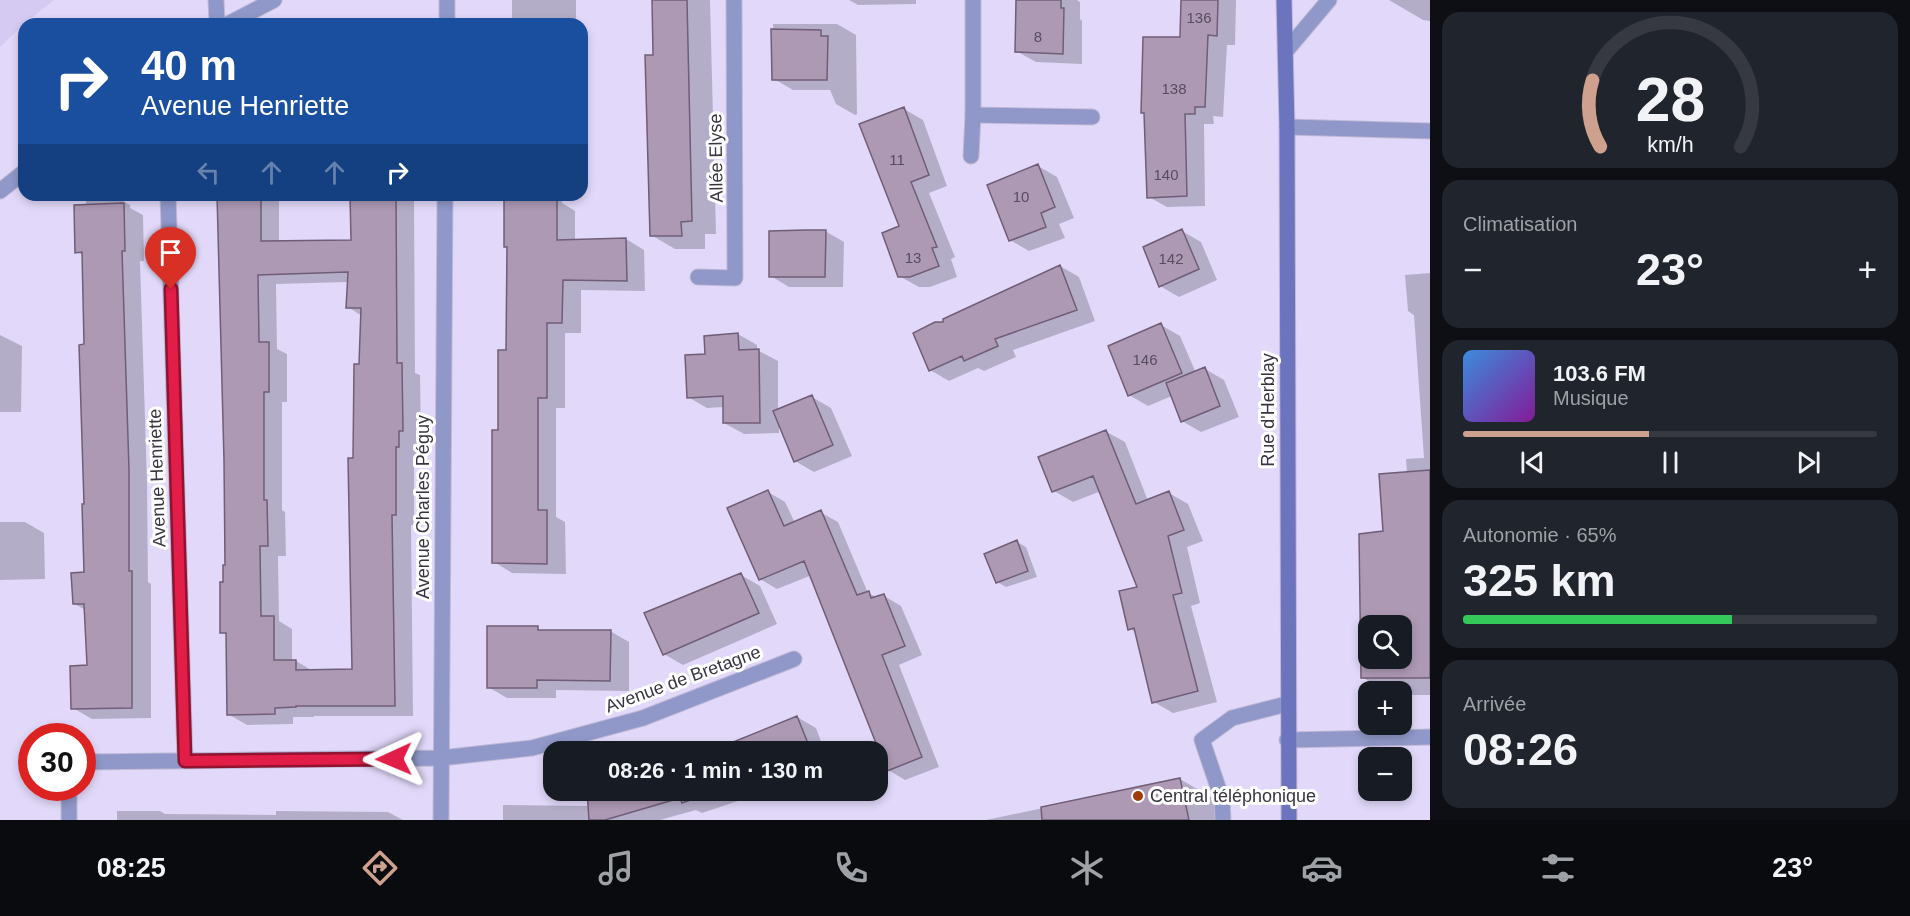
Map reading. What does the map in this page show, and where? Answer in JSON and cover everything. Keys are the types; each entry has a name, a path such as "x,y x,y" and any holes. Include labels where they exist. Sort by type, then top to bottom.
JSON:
{"main road":[{"name":"Rue d'Herblay","path":"1284,0 1287,127 1289,820"}],"street":[{"path":"216,0 217,18"},
{"path":"240,18 274,0"},
{"path":"447,0 447,18"},
{"name":"Allée Elyse","path":"698,278 735,278 734,0"},
{"path":"971,156 973,0"},
{"path":"1286,51 1329,0"},
{"path":"973,114 1092,117"},
{"path":"1287,127 1430,131"},
{"path":"0,190 18,176"},
{"name":"Avenue Henriette","path":"168,201 185,761"},
{"name":"Avenue Charles Péguy","path":"441,820 445,201"},
{"name":"Avenue de Bretagne","path":"96,762 441,758 532,748 643,718 794,659"},
{"path":"1224,820 1222,800 1202,740 1232,718 1287,704"},
{"path":"1287,740 1430,737"},
{"path":"69,801 69,820"}],"shaded area":[{"path":"0,0 54,0 32,18 18,18 18,30 0,47"}],"building":[{"path":"652,0 687,0 692,221 681,222 682,236 650,236 645,55 653,55"},
{"path":"1016,0 1061,0 1061,8 1064,8 1063,54 1015,52"},
{"path":"1181,0 1218,0 1217,36 1208,35 1205,107 1195,107 1195,114 1185,114 1187,196 1147,198 1144,113 1141,113 1143,37 1180,37"},
{"path":"771,29 821,30 821,36 828,36 827,80 772,80"},
{"path":"904,107 929,175 911,182 937,247 932,248 939,266 910,277 898,277 882,233 899,226 859,124"},
{"path":"1038,164 1055,207 1041,213 1046,227 1009,241 987,185"},
{"path":"217,201 261,201 261,241 351,240 350,201 396,201 397,363 402,363 403,431 399,431 399,447 396,447 396,515 392,515 395,706 296,706 275,708 275,714 227,715 226,633 220,633 220,582 223,582 223,565 225,565","holes":["348,272 346,308 361,308 359,364 354,364 353,458 348,458 352,669 296,670 296,660 274,660 274,616 261,616 260,546 268,546 267,500 264,500 264,392 269,392 269,342 259,342 258,275"]},
{"path":"504,201 557,201 557,240 626,238 627,281 563,280 562,323 547,323 547,398 538,398 538,510 547,510 547,564 492,563 492,430 498,430 498,350 506,350 507,247 504,247"},
{"path":"124,203 125,251 122,251 129,470 129,571 132,571 132,708 71,709 70,666 87,665 84,604 73,604 71,573 84,572 79,345 84,344 82,252 75,253 74,205"},
{"path":"1182,229 1199,269 1159,287 1143,247"},
{"path":"826,230 825,277 769,277 769,231"},
{"path":"1060,265 1077,310 995,339 998,346 964,361 962,356 929,371 913,333 935,322 943,322 943,319"},
{"path":"1161,323 1182,373 1128,396 1108,346"},
{"path":"738,333 739,350 759,349 760,423 723,423 723,396 687,398 685,355 705,354 704,336"},
{"path":"1205,367 1220,406 1181,422 1166,383"},
{"path":"812,395 833,445 794,462 773,411"},
{"path":"1106,430 1136,504 1169,491 1184,530 1168,536 1182,593 1173,595 1198,691 1152,703 1134,628 1128,630 1119,591 1137,587 1093,476 1052,492 1038,457"},
{"path":"1430,470 1430,678 1361,678 1361,669 1412,669 1412,615 1360,615 1359,534 1383,531 1379,474"},
{"path":"768,490 784,526 821,510 857,595 869,591 871,598 884,594 905,646 882,655 922,757 888,771 888,741 875,741 804,561 759,580 727,508"},
{"path":"1017,540 1028,571 996,583 984,554"},
{"path":"741,573 759,613 663,655 644,613"},
{"path":"487,626 538,626 538,630 611,630 610,681 537,680 537,688 487,688"},
{"path":"797,716 807,741 736,741"},
{"name":"Central téléphonique","path":"1180,778 1189,820 1042,820 1041,807"},
{"path":"588,801 670,801 605,820 589,820"}],"place":[{"name":"Central téléphonique","path":"1138,796"}],"route":[{"path":"171,289 185,761 394,759"}]}
